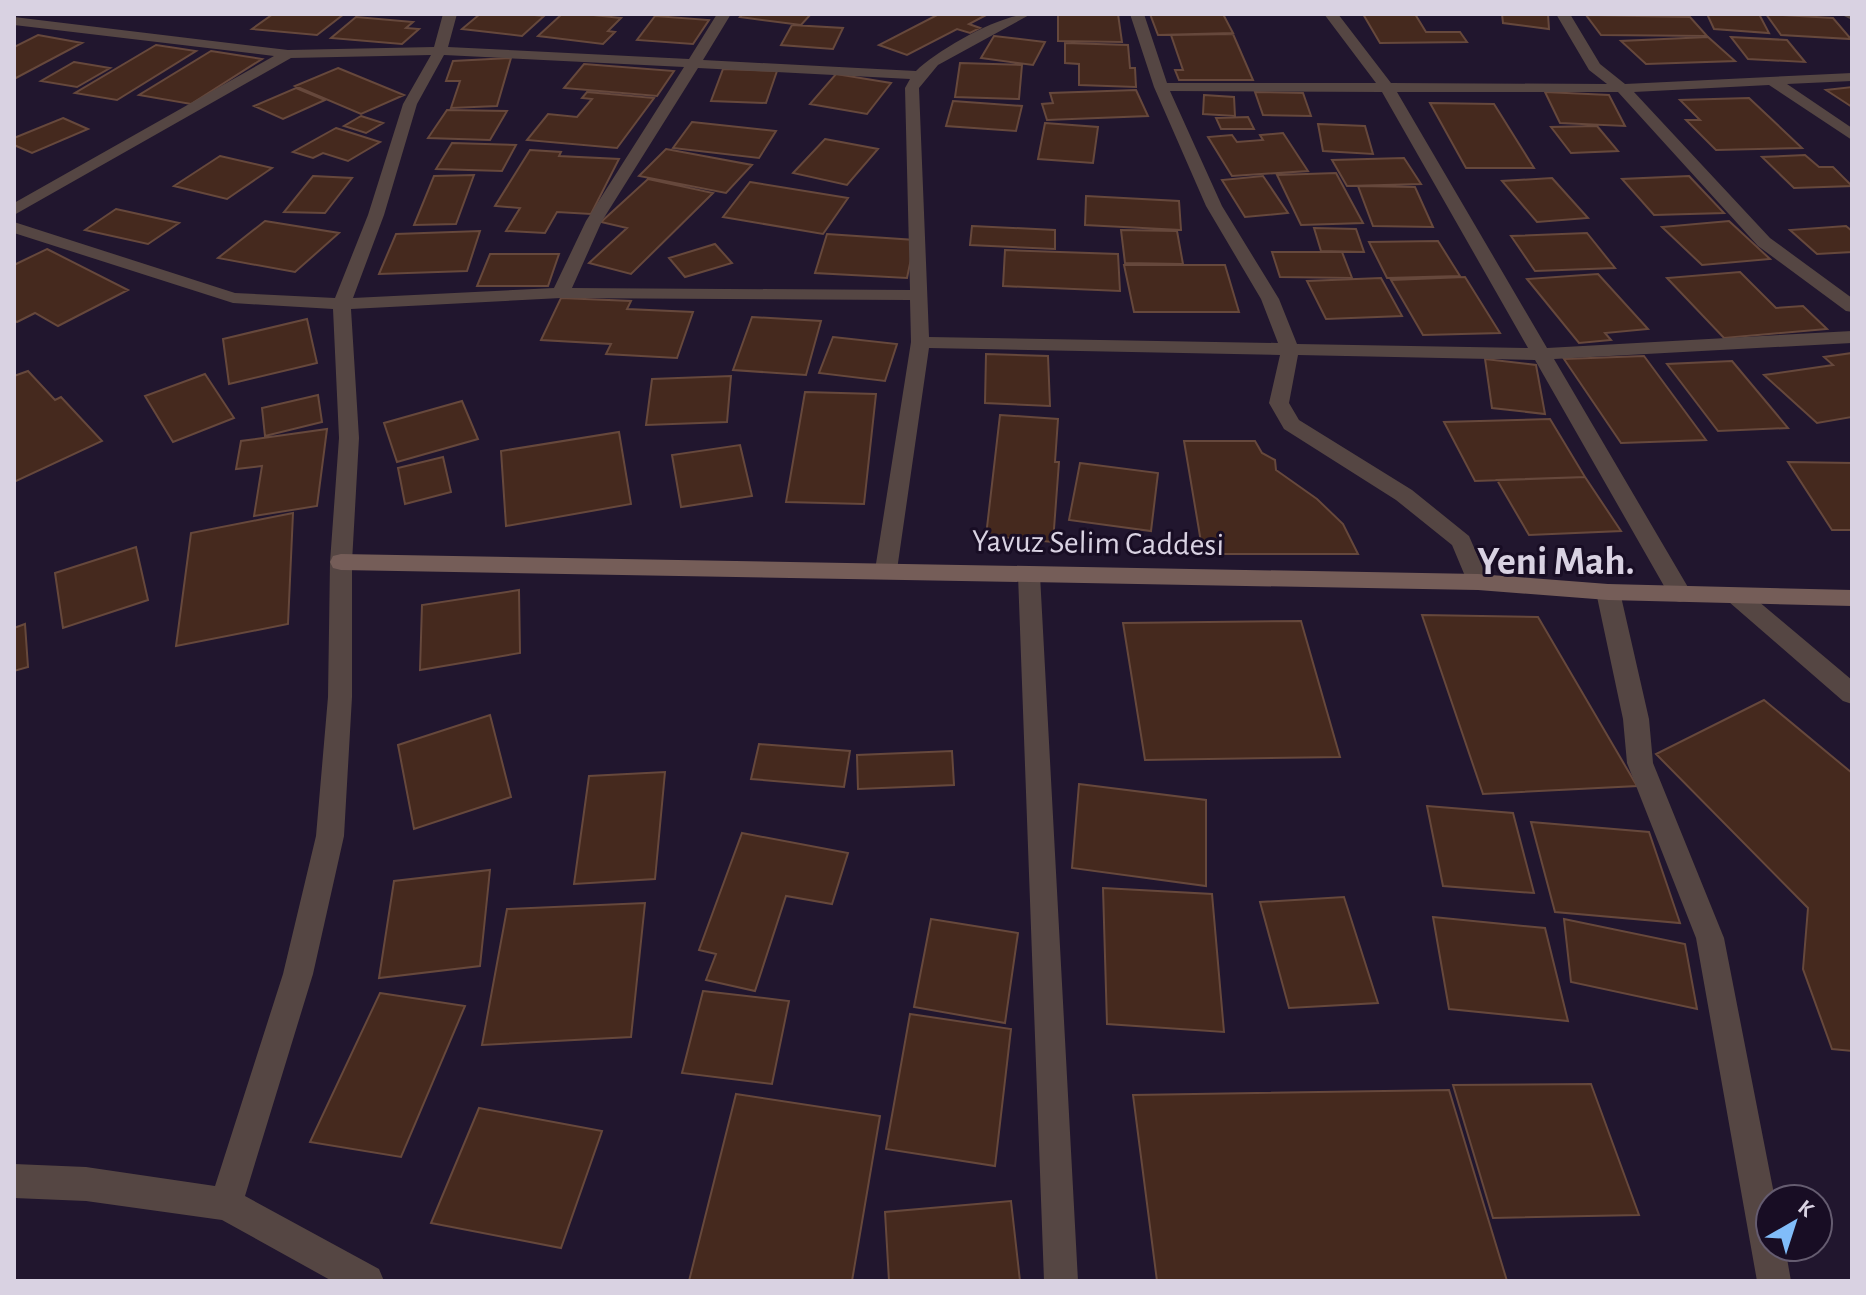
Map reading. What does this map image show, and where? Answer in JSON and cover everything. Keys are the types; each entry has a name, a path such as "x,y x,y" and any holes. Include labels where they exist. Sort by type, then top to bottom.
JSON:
{"street":[{"path":"18,25 41,14"},
{"path":"226,1204 298,974 330,836 340,697 341,562 349,438 342,304 376,215 410,104 440,51 450,14"},
{"path":"561,293 594,221 724,14"},
{"path":"886,570 920,342 912,88 919,75 933,62 1024,14"},
{"path":"1137,14 1161,87 1214,206 1270,299 1290,350 1279,403 1291,424 1404,495 1461,541 1478,582"},
{"path":"1331,14 1388,89 1680,594"},
{"path":"1563,14 1594,67 1622,88 1764,242 1852,307"},
{"path":"18,25 288,54 440,51 919,75"},
{"path":"14,210 288,54"},
{"path":"1161,87 1622,88 1852,77"},
{"path":"1774,82 1852,135"},
{"path":"14,227 233,298 342,304 561,293 919,295"},
{"path":"920,342 1541,354 1852,337"},
{"name":"Yavuz Selim Caddesi","path":"341,562 1478,582 1608,592 1852,598"},
{"path":"1029,575 1061,1281"},
{"path":"1608,592 1636,719 1640,763 1710,938 1774,1281"},
{"path":"1737,596 1852,694"},
{"path":"14,1181 86,1184 226,1204 367,1281"}],"building":[{"path":"273,14 344,14 317,35 252,29"},
{"path":"480,14 544,16 522,36 462,29"},
{"path":"562,14 621,18 608,31 615,32 603,44 538,36"},
{"path":"743,14 811,14 801,25 740,17"},
{"path":"939,14 988,14 969,24 980,28 970,33 957,29 907,55 879,45"},
{"path":"1058,14 1118,14 1122,42 1058,41"},
{"path":"1150,14 1223,14 1233,33 1158,35"},
{"path":"1363,14 1415,14 1426,32 1460,32 1467,42 1380,43"},
{"path":"1502,14 1548,14 1549,29 1503,23"},
{"path":"1707,14 1759,14 1769,33 1714,29"},
{"path":"1766,14 1833,18 1851,39 1781,35"},
{"path":"1586,15 1690,17 1707,36 1601,35"},
{"path":"655,16 709,20 693,44 637,40"},
{"path":"356,17 413,22 406,28 419,29 402,44 331,38"},
{"path":"792,25 843,28 833,49 781,45"},
{"path":"1233,34 1253,80 1179,80 1175,70 1183,70 1171,35"},
{"path":"38,35 82,43 14,79 14,47"},
{"path":"994,36 1045,42 1033,65 981,58"},
{"path":"1708,37 1735,61 1646,64 1621,41"},
{"path":"1731,37 1787,40 1805,62 1748,59"},
{"path":"1065,43 1128,45 1130,68 1135,68 1136,87 1079,85 1079,64 1065,63"},
{"path":"156,45 196,51 117,100 75,93"},
{"path":"211,51 262,59 191,104 139,95"},
{"path":"511,58 497,106 451,108 460,81 446,81 453,61"},
{"path":"74,62 110,68 77,87 41,81"},
{"path":"960,63 1022,65 1019,99 955,97"},
{"path":"584,64 674,71 657,96 564,88"},
{"path":"338,68 404,95 361,114 295,86"},
{"path":"723,69 777,71 766,103 711,101"},
{"path":"836,74 891,83 867,114 810,104"},
{"path":"1852,87 1852,107 1826,90"},
{"path":"296,88 325,100 283,119 254,106"},
{"path":"1136,90 1148,116 1047,120 1042,104 1053,103 1050,93"},
{"path":"587,92 654,98 617,148 527,140 548,114 577,117 592,99 582,98"},
{"path":"1255,92 1303,93 1311,116 1263,115"},
{"path":"1545,92 1609,95 1625,126 1560,123"},
{"path":"1204,95 1234,97 1235,116 1203,114"},
{"path":"1749,98 1802,148 1716,150 1686,120 1700,120 1680,100"},
{"path":"953,101 1022,106 1016,131 946,126"},
{"path":"1430,103 1494,104 1534,168 1466,168"},
{"path":"447,110 507,111 490,140 428,138"},
{"path":"361,116 383,123 366,133 344,126"},
{"path":"1248,117 1254,129 1221,129 1216,118"},
{"path":"63,118 88,129 32,153 14,145 14,138"},
{"path":"692,122 776,131 759,158 673,148"},
{"path":"1045,123 1098,127 1093,163 1038,159"},
{"path":"1318,124 1365,126 1373,154 1323,151"},
{"path":"1597,126 1618,151 1571,153 1551,127"},
{"path":"336,128 380,142 348,161 323,153 313,158 293,152"},
{"path":"1283,133 1308,171 1232,176 1208,137 1232,135 1237,142 1263,140 1260,135"},
{"path":"825,139 878,149 847,185 793,173"},
{"path":"452,143 516,145 502,171 436,169"},
{"path":"666,149 752,165 726,193 639,176"},
{"path":"530,150 561,152 559,156 619,159 591,214 557,212 545,233 506,231 520,208 495,206"},
{"path":"1805,155 1819,167 1833,167 1852,186 1794,188 1762,157"},
{"path":"220,156 272,168 227,199 174,186"},
{"path":"1404,158 1421,184 1347,186 1332,160"},
{"path":"1336,173 1363,223 1301,225 1277,175"},
{"path":"474,175 456,224 414,225 434,176"},
{"path":"313,176 352,178 325,213 284,212"},
{"path":"1263,176 1288,213 1245,217 1222,180"},
{"path":"1689,176 1724,213 1654,215 1622,179"},
{"path":"1552,178 1588,218 1537,222 1502,181"},
{"path":"648,179 713,193 631,274 589,263 627,228 601,222"},
{"path":"750,182 848,198 823,234 723,217"},
{"path":"1358,186 1415,187 1433,227 1373,226"},
{"path":"1086,196 1179,201 1181,230 1085,225"},
{"path":"116,209 179,223 148,244 85,230"},
{"path":"265,221 339,233 295,272 218,258"},
{"path":"1729,221 1770,259 1702,265 1662,227"},
{"path":"972,226 1055,230 1055,249 970,245"},
{"path":"1846,226 1852,231 1852,252 1817,254 1790,230"},
{"path":"1314,228 1356,229 1364,252 1321,251"},
{"path":"1121,230 1177,231 1183,264 1125,263"},
{"path":"480,231 467,271 379,274 396,234"},
{"path":"1587,233 1615,268 1535,271 1511,236"},
{"path":"827,234 915,240 907,278 815,273"},
{"path":"1438,241 1460,276 1387,278 1369,242"},
{"path":"715,244 732,263 685,277 669,258"},
{"path":"47,249 128,290 58,326 35,313 17,322 14,320 14,265"},
{"path":"1005,250 1118,254 1120,291 1003,286"},
{"path":"1272,252 1342,252 1352,278 1280,277"},
{"path":"490,254 559,254 548,286 477,286"},
{"path":"1124,265 1225,265 1239,312 1134,312"},
{"path":"1740,272 1776,308 1803,306 1827,329 1724,338 1667,278"},
{"path":"1598,274 1648,329 1605,333 1611,340 1579,343 1527,279"},
{"path":"1465,277 1500,333 1423,335 1391,280"},
{"path":"1381,278 1402,316 1326,319 1307,281"},
{"path":"561,298 631,301 627,309 693,312 677,358 606,354 611,344 541,340"},
{"path":"752,317 821,321 806,375 733,370"},
{"path":"307,319 317,363 229,384 223,339"},
{"path":"833,337 897,344 885,381 819,373"},
{"path":"1852,353 1852,417 1817,423 1764,375 1833,365 1824,357"},
{"path":"986,354 1048,356 1050,406 985,403"},
{"path":"1644,356 1706,440 1621,443 1564,359"},
{"path":"1485,359 1536,365 1545,414 1492,408"},
{"path":"1732,361 1788,428 1718,431 1667,364"},
{"path":"28,371 55,400 61,397 102,441 14,482 14,376"},
{"path":"205,374 234,418 173,442 145,396"},
{"path":"731,376 727,422 646,425 652,379"},
{"path":"805,392 876,394 864,504 786,502"},
{"path":"318,395 322,422 265,436 262,408"},
{"path":"462,401 478,439 397,462 384,423"},
{"path":"1000,415 1058,419 1055,462 1059,462 1053,542 986,536"},
{"path":"1550,419 1585,477 1475,481 1444,422"},
{"path":"327,429 317,506 254,516 262,466 236,469 241,441"},
{"path":"619,432 631,504 506,526 501,451"},
{"path":"1184,441 1255,441 1262,453 1275,460 1276,470 1317,499 1343,524 1358,554 1203,554"},
{"path":"740,445 752,496 681,507 672,455"},
{"path":"443,457 451,492 405,504 398,468"},
{"path":"1788,462 1852,463 1852,530 1832,530"},
{"path":"1080,463 1158,473 1151,531 1069,520"},
{"path":"1585,477 1621,531 1529,535 1497,480"},
{"path":"293,513 288,624 176,646 191,533"},
{"path":"136,547 148,600 63,628 55,573"},
{"path":"519,590 520,653 420,670 422,605"},
{"path":"1422,615 1538,617 1637,786 1483,794"},
{"path":"1301,621 1340,757 1145,760 1123,623"},
{"path":"25,624 28,667 14,671 14,628"},
{"path":"1764,700 1852,773 1852,1051 1832,1049 1803,969 1808,908 1656,754"},
{"path":"490,715 511,797 414,829 398,745"},
{"path":"759,744 850,751 844,787 751,779"},
{"path":"952,751 954,785 858,789 857,755"},
{"path":"665,772 655,879 574,884 589,776"},
{"path":"1079,784 1206,800 1206,886 1072,868"},
{"path":"1427,806 1513,813 1534,893 1443,886"},
{"path":"1531,822 1649,832 1680,923 1555,912"},
{"path":"742,833 848,853 832,904 786,896 755,991 706,980 716,954 699,950"},
{"path":"490,870 480,966 379,978 394,881"},
{"path":"1103,888 1212,894 1224,1032 1107,1024"},
{"path":"1344,897 1378,1003 1289,1008 1260,902"},
{"path":"645,903 631,1037 482,1045 507,909"},
{"path":"1433,917 1545,928 1568,1021 1449,1009"},
{"path":"931,919 1018,933 1005,1023 914,1007"},
{"path":"1564,919 1685,944 1697,1009 1571,982"},
{"path":"703,991 789,1001 772,1084 682,1073"},
{"path":"380,993 465,1006 401,1157 310,1142"},
{"path":"910,1014 1011,1029 995,1166 886,1149"},
{"path":"1591,1084 1639,1215 1493,1218 1453,1085"},
{"path":"1449,1090 1507,1281 1157,1281 1133,1095"},
{"path":"736,1094 880,1116 852,1281 689,1281"},
{"path":"479,1108 602,1131 561,1248 431,1223"},
{"path":"1011,1201 1020,1281 889,1281 885,1212"}],"district":[{"name":"Yeni Mah.","path":"1556,562"}]}
